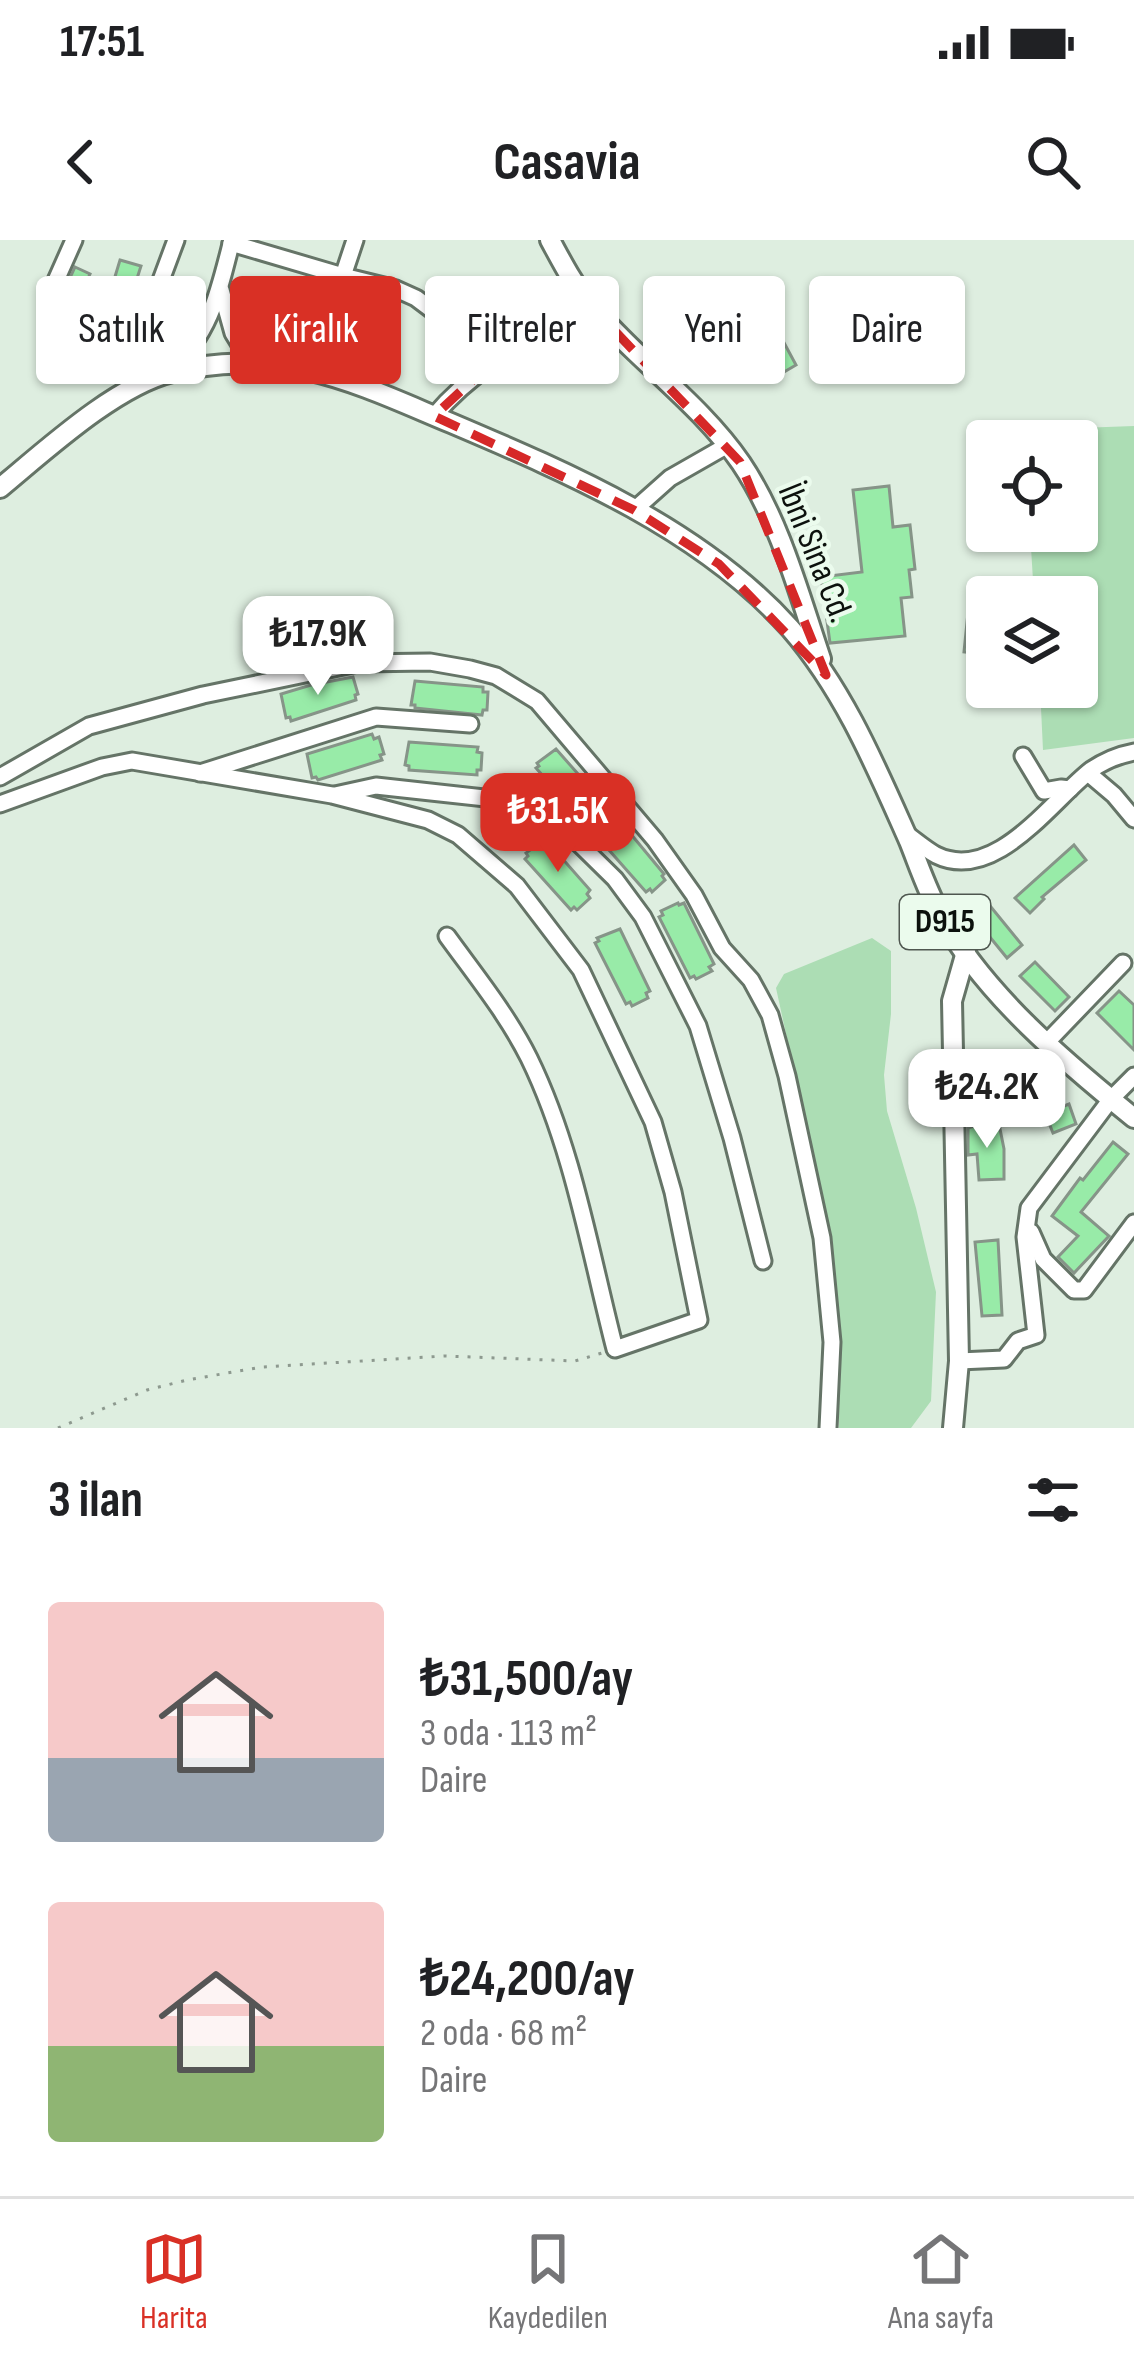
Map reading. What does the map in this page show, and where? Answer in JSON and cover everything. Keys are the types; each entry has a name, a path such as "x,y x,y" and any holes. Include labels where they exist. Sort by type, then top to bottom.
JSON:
{"main road":[{"name":"İbni Sina Cd.","path":"550,240 569,276"},
{"name":"İbni Sina Cd.","path":"619,334 740,462 770,517 826,675"},
{"name":"D915","path":"0,488 100,410 143,384"},
{"name":"D915","path":"352,384 533,459 634,510 733,575 790,628 826,675 880,775 941,916 966,952 990,986 1134,1118"},
{"path":"953,1422 958,1361 952,1001 966,952"}],"street":[{"path":"58,276 74,240"},
{"path":"163,276 176,240"},
{"path":"206,321 220,289 231,241 344,276 355,240"},
{"path":"220,289 230,323"},
{"path":"434,416 466,384"},
{"path":"634,510 670,478 726,446"},
{"path":"0,777 89,726 203,695 358,663 430,662 470,669 496,676 537,701 655,840 770,1015 788,1076 822,1238 832,1342 828,1428"},
{"path":"198,774 376,717 470,724"},
{"path":"905,833 939,856 979,859 1021,835 1088,772 1134,752"},
{"path":"1023,756 1044,791 1070,789"},
{"path":"0,804 132,761 332,795 428,820 458,835 517,886 581,970 652,1123 673,1192 699,1320 615,1348 568,1163 544,1094 509,1022 447,936"},
{"path":"1088,772 1134,819"},
{"path":"332,795 376,786 530,803 556,821 615,879 643,916 698,1026 763,1261"},
{"path":"1048,1041 1123,963"},
{"path":"958,1361 1004,1358 1018,1342 1036,1335 1026,1217 1037,1194 1134,1076"},
{"path":"1026,1217 1043,1259 1079,1292 1134,1223"},
{"path":"934,1428 953,1422"}],"path":[{"path":"58,1428 147,1390 262,1366 445,1356 575,1361 615,1348"}],"highlighted area":[{"path":"589,304 740,462 826,675 719,564 634,510 434,416 490,364"}],"green space":[{"path":"1134,426 1134,738 1043,750 1041,708 1098,708 1098,576 1033,576 1031,552 1098,552 1098,427"},
{"path":"872,938 891,951 884,1075 887,1111 936,1292 931,1401 911,1428 839,1428 838,1300 828,1226 776,988 784,974"}],"building":[{"path":"120,260 141,266 138,276 115,276"},
{"path":"75,267 90,274 89,276 71,276"},
{"path":"785,345 796,365 785,371"},
{"path":"889,486 893,527 910,525 915,569 909,570 912,597 901,598 905,636 830,643 821,577 862,572 853,490"},
{"path":"353,677 356,700 291,721 286,718 281,694"},
{"path":"415,681 483,687 488,692 487,710 482,715 415,708 411,705"},
{"path":"372,734 374,739 379,737 382,760 312,778 307,754"},
{"path":"409,742 478,747 481,770 477,775 409,770 405,765"},
{"path":"556,749 601,800 601,808 588,819 582,820 536,768"},
{"path":"620,821 664,874 665,880 652,892 646,892 601,841 601,835"},
{"path":"545,839 590,890 590,898 577,910 571,910 525,859"},
{"path":"1074,845 1086,860 1030,913 1015,898"},
{"path":"982,896 1022,945 1007,958 967,909"},
{"path":"684,903 714,964 709,967 712,971 696,979 690,978 659,917 661,911"},
{"path":"620,929 650,991 648,998 632,1006 626,1004 595,943"},
{"path":"1035,962 1069,997 1055,1011 1020,976"},
{"path":"1119,991 1134,1005 1134,1050 1097,1013"},
{"path":"1051,1087 1059,1108 1069,1104 1076,1124 1053,1133 1037,1093"},
{"path":"983,1123 985,1129 999,1124 1004,1179 979,1180 977,1154 968,1155 968,1128"},
{"path":"1113,1142 1128,1154 1081,1212 1109,1236 1074,1273 1058,1257 1078,1236 1052,1216"},
{"path":"998,1240 1002,1315 982,1316 975,1242"}]}
